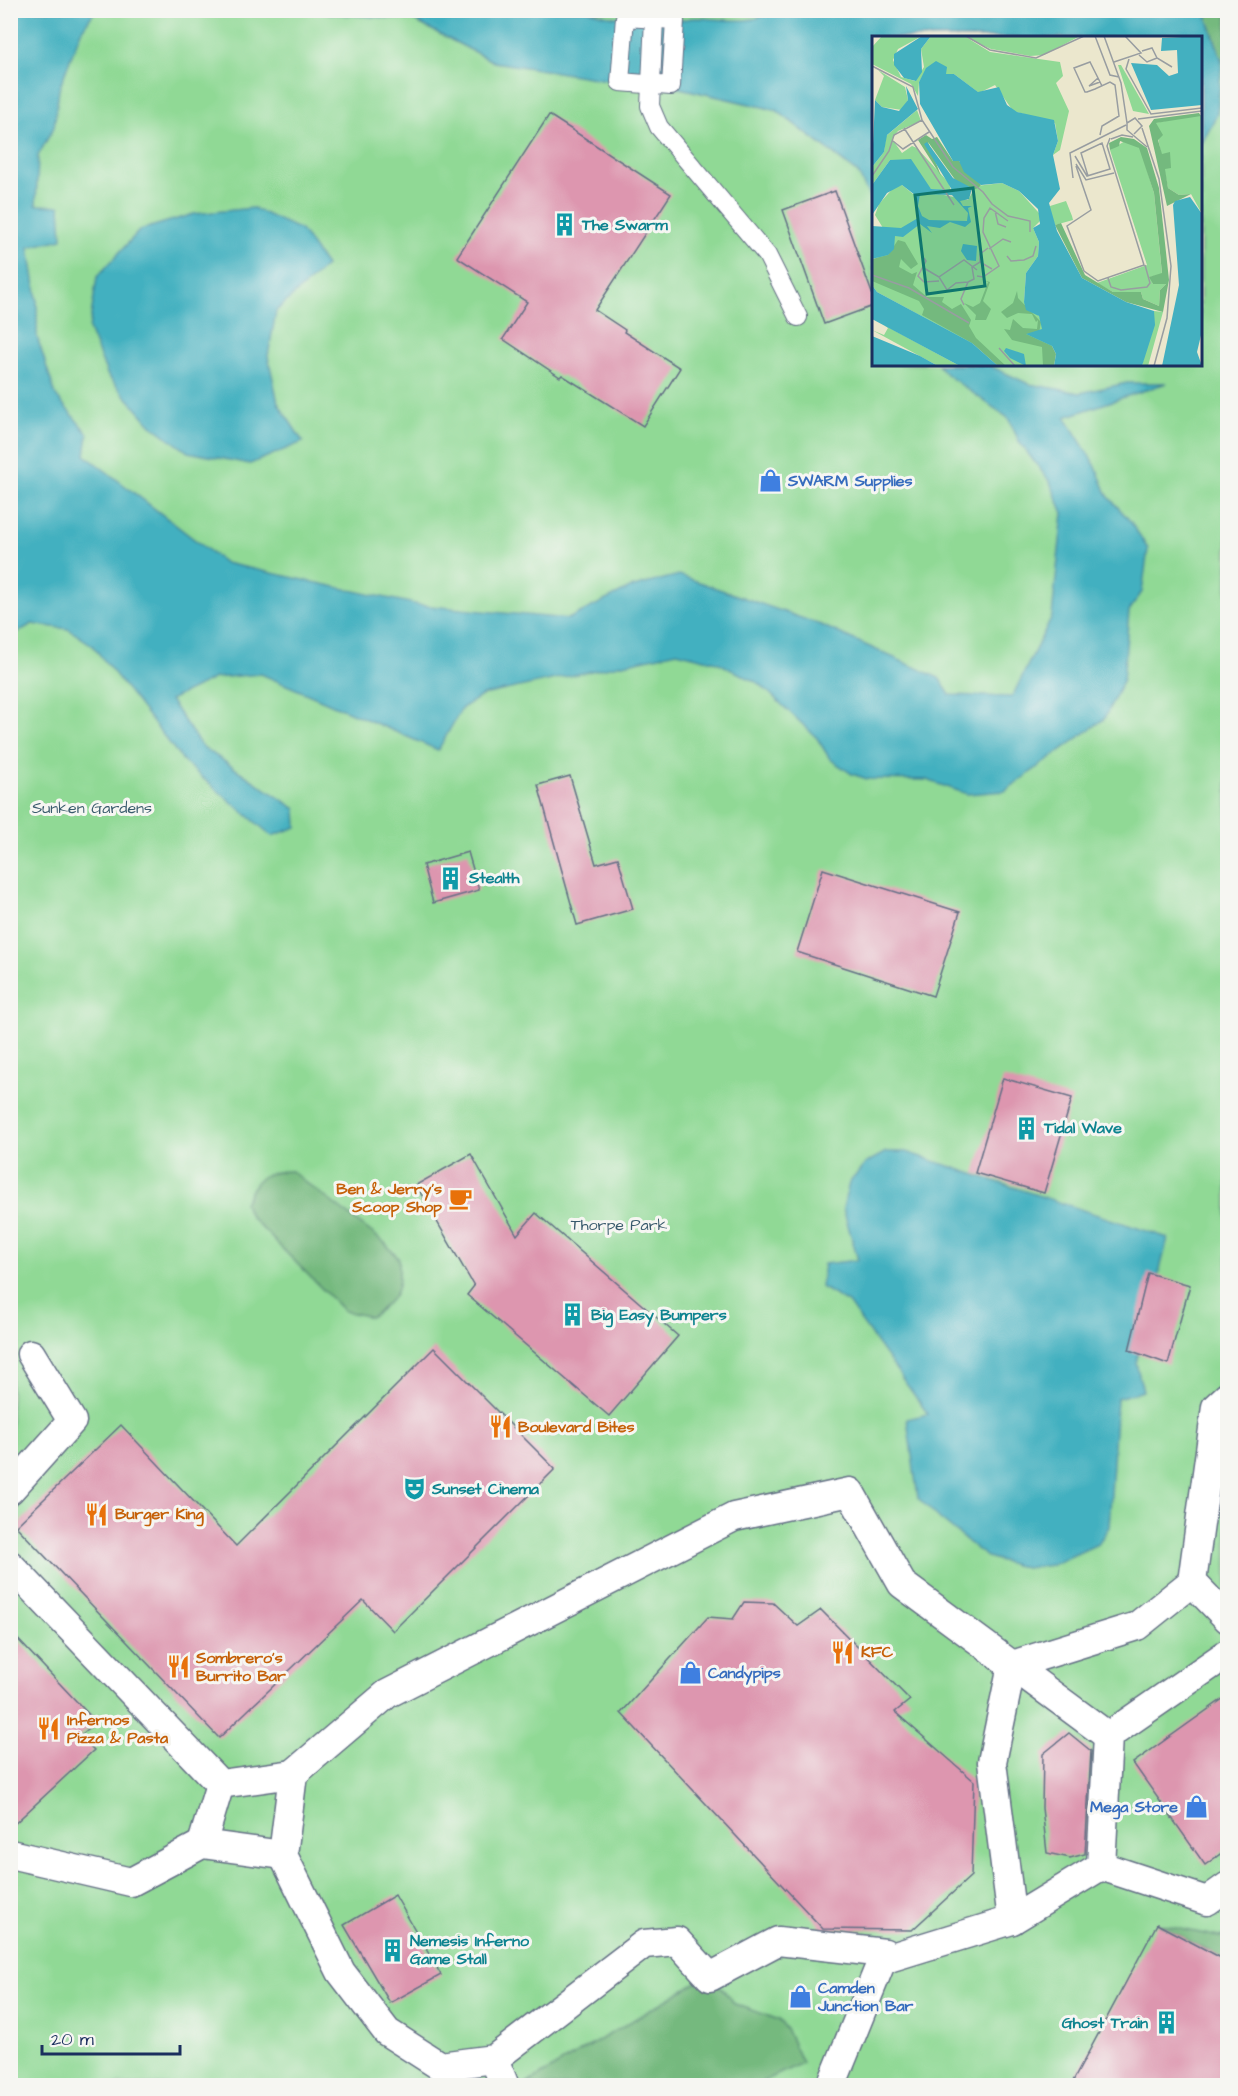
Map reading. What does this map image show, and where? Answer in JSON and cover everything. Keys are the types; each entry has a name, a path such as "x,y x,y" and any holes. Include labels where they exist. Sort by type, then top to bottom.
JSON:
{"street":[{"path":"10,1490 72,1421 31,1354"},
{"path":"1012,1665 1137,1626 1192,1582 1216,1407 1227,1396"},
{"path":"220,1784 292,1774 387,1695 734,1517 850,1492 902,1584 1108,1736"},
{"path":"10,1565 220,1784"},
{"path":"1192,1582 1227,1619"},
{"path":"1108,1736 1227,1653"},
{"path":"1012,1665 992,1762 1012,1920"},
{"path":"1101,1866 1108,1736"},
{"path":"292,1774 283,1855 341,1972 387,2032 440,2066 494,2059 644,1944 677,1941 710,1977 778,1941 885,1953 831,2085"},
{"path":"202,1844 220,1784"},
{"path":"10,1854 131,1882 202,1844 283,1855"},
{"path":"882,1960 1012,1920 1101,1866 1207,1901 1227,1886"},
{"path":"494,2059 505,2085"}],"lane":[{"path":"654,14 675,20 671,86 620,82 625,17 654,14"},
{"path":"650,84 650,106 659,127 767,255 798,316"}],"green space":[{"name":"Thorpe Park","path":"302,10 413,20 494,62 671,86 776,110 872,184 872,366 1202,366 1202,143 1217,114 1222,61 1227,59 1227,2085 11,2085 11,11"},
{"path":"588,11 773,11 756,19 746,20 695,18 644,20 619,18"},
{"path":"1205,11 1227,11 1227,59 1222,61"},
{"path":"291,1171 384,1242 399,1259 399,1280 396,1293 371,1317 344,1311 250,1216 244,1203 257,1181 267,1174"},
{"path":"1157,1924 1219,1937 1227,1935 1227,1961"},
{"path":"710,1974 735,2004 779,2020 787,2031 802,2063 762,2082 764,2085 523,2086"}],"water":[{"path":"11,10 95,11 81,31 59,89 54,127 38,156 36,205 60,206 62,239 29,247 37,300 37,337 56,396 88,434 85,455 225,563 419,605 568,619 630,588 679,575 821,625 939,678 950,695 1012,697 1052,616 1063,513 1050,482 1020,443 1008,418 946,374 939,366 990,366 1029,384 1080,393 1127,383 1166,383 1065,417 1095,465 1108,496 1131,522 1148,549 1142,592 1129,611 1123,681 1104,719 1005,791 967,794 927,780 867,779 852,774 830,759 817,738 760,684 717,662 677,652 483,695 462,708 438,750 261,674 215,678 170,700 201,746 296,809 297,827 272,836 185,763 92,645 68,629 32,624 11,636 10,505 13,503 10,447 10,78"},
{"path":"588,10 607,16 644,20 695,18 746,20 765,15 773,10 1205,11 1222,61 1217,114 1202,143 1202,36 872,36 872,203 858,173 776,110 671,86 620,82 494,62 413,20 302,11"},
{"path":"253,208 301,230 326,266 276,311 268,356 278,403 303,442 250,464 188,452 151,425 108,376 89,329 97,277 140,230 194,214"},
{"path":"886,1152 906,1152 1168,1238 1136,1363 1143,1391 1117,1398 1109,1527 1098,1544 1052,1565 1025,1568 987,1557 918,1498 907,1419 928,1414 848,1303 821,1287 824,1264 858,1260 843,1208 849,1183 866,1163"}],"building":[{"name":"The Swarm","path":"549,115 671,194 595,310 625,330 624,332 680,368 643,426 562,375 560,377 503,339 527,302 457,257"},
{"path":"835,191 872,293 872,306 824,324 783,210"},
{"path":"570,776 596,864 618,858 633,909 577,925 538,785"},
{"name":"Stealth","path":"468,852 479,890 433,903 423,865"},
{"path":"823,869 960,912 933,996 797,952"},
{"name":"Tidal Wave","path":"1003,1078 1072,1098 1044,1193 975,1173"},
{"name":"Big Easy Bumpers","path":"471,1154 517,1235 536,1213 678,1336 609,1416 467,1295 474,1286 416,1185"},
{"path":"1148,1273 1190,1285 1168,1364 1129,1350"},
{"path":"434,1348 555,1469 393,1631 363,1600 219,1738 16,1526 121,1425 236,1546"},
{"path":"744,1602 773,1603 798,1626 821,1610 910,1700 895,1712 974,1781 971,1876 912,1930 823,1929 621,1713 708,1617 733,1619"},
{"name":"Infernos Pizza & Pasta","path":"10,1631 96,1722 80,1736 94,1750 10,1828"},
{"name":"Mega Store","path":"1227,1696 1227,1849 1205,1865 1133,1763"},
{"path":"1069,1733 1091,1751 1085,1854 1070,1858 1047,1853 1042,1808 1043,1754"},
{"name":"Nemesis Inferno Game Stall","path":"395,1895 441,1975 390,2003 344,1925"},
{"name":"Ghost Train","path":"1157,1924 1227,1961 1227,2085 1071,2085"}],"place":[{"name":"The Swarm","path":"564,225"},
{"name":"SWARM Supplies","path":"770,481"},
{"name":"Stealth","path":"451,878"},
{"name":"Tidal Wave","path":"1026,1128"},
{"name":"Ben & Jerry's Scoop Shop","path":"460,1198"},
{"name":"Big Easy Bumpers","path":"573,1315"},
{"name":"Boulevard Bites","path":"500,1427"},
{"name":"Sunset Cinema","path":"414,1489"},
{"name":"Burger King","path":"97,1514"},
{"name":"KFC","path":"843,1652"},
{"name":"Sombrero’s Burrito Bar","path":"178,1667"},
{"name":"Candypips","path":"690,1673"},
{"name":"Infernos Pizza & Pasta","path":"49,1729"},
{"name":"Mega Store","path":"1196,1807"},
{"name":"Nemesis Inferno Game Stall","path":"392,1950"},
{"name":"Camden Junction Bar","path":"800,1997"},
{"name":"Ghost Train","path":"1166,2023"}],"park label":[{"name":"Sunken Gardens","path":"92,808"}]}
